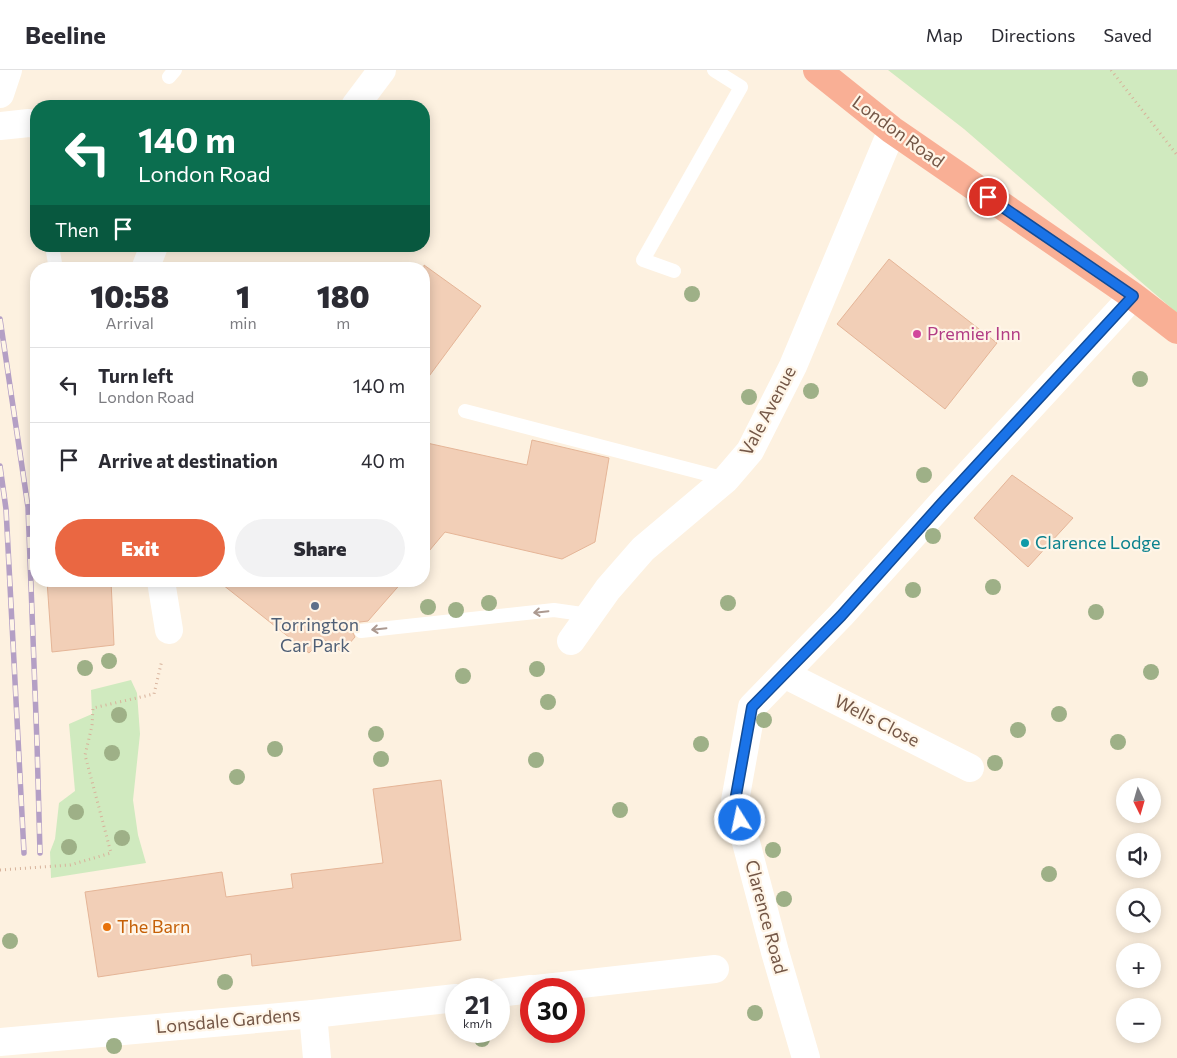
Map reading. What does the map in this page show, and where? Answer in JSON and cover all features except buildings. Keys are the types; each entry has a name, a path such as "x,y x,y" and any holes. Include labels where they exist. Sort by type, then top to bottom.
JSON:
{"highway":[{"name":"London Road","path":"816,70 892,130 1133,296 1177,330"}],"street":[{"path":"0,94 8,70"},
{"path":"360,100 382,70"},
{"path":"1,120 30,123"},
{"name":"Vale Avenue","path":"571,641 608,589 642,549 726,479 750,451 793,366 892,130"},
{"name":"Clarence Road","path":"806,1058 775,952 735,801 752,707 841,616 942,503 1133,296"},
{"path":"162,587 169,630"},
{"name":"Wells Close","path":"784,674 970,768"},
{"path":"585,984 716,969"},
{"name":"Lonsdale Gardens","path":"0,1042 313,1014 445,999"},
{"path":"313,1014 318,1058"}],"lane":[{"path":"674,271 643,260 741,87 714,70"},
{"path":"465,411 726,479"},
{"path":"361,631 554,610 589,615"}],"path":[{"path":"1111,70 1177,155"},
{"path":"0,870 70,865 111,854 85,755 92,726 93,708 154,694 169,630"}],"green space":[{"path":"888,70 1177,70 1177,313 964,129"},
{"path":"131,680 137,693 140,734 133,800 138,835 146,863 51,878 50,852 55,839 59,803 75,791 69,724 92,714 91,690"}],"railway":[{"path":"0,319 28,507 30,559"},
{"path":"0,466 6,509 24,853"},
{"path":"31,587 40,853"}],"place":[{"name":"Premier Inn","path":"917,334"},
{"name":"Clarence Lodge","path":"1025,543"},
{"name":"Torrington Car Park","path":"315,606"},
{"name":"The Barn","path":"107,927"}],"route":[{"path":"740,820 735,801 752,707 841,616 942,503 1133,296 988,197"}]}
